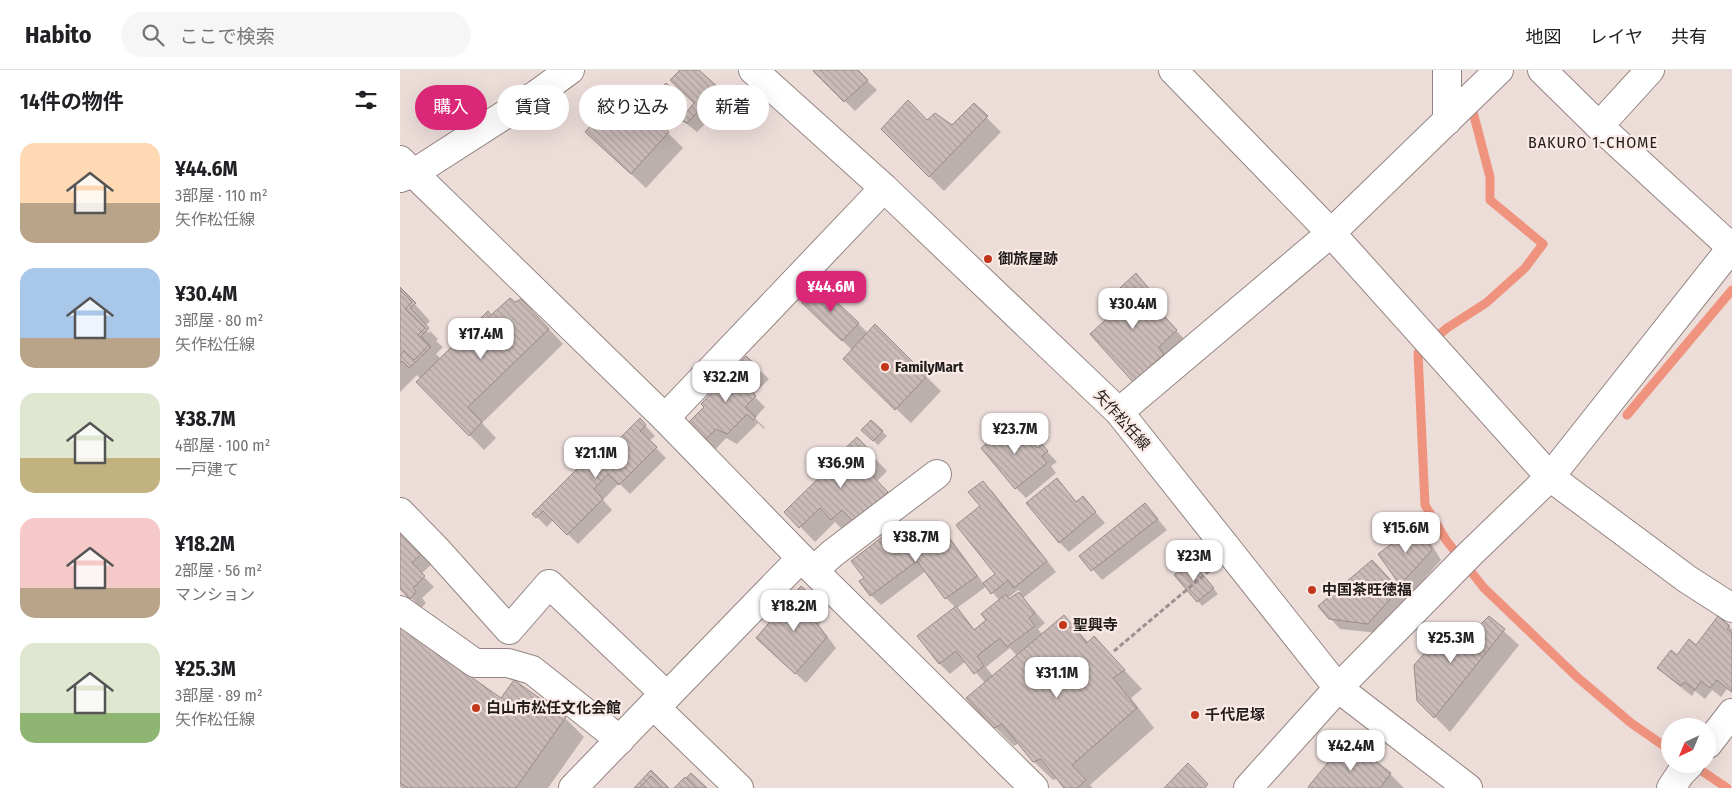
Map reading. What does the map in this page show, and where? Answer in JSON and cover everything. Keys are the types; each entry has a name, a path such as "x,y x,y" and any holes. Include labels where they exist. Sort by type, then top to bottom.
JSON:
{"street":[{"path":"570,70 537,94 405,170 664,418 1034,788"},
{"name":"矢作松任線","path":"753,70 884,188 1119,412 1338,688 1468,788"},
{"path":"1173,70 1331,232 1550,477 1687,578 1732,608"},
{"path":"1447,70 1447,120"},
{"path":"1119,412 1331,232 1499,70"},
{"path":"1248,788 1338,688 1462,562 1550,477 1732,248 1599,126 1542,70"},
{"path":"1599,126 1650,70"},
{"path":"664,418 884,188"},
{"path":"574,788 660,700 808,564 833,553 937,474"},
{"path":"400,512 509,630 549,584 660,700 739,788"},
{"path":"400,610 475,663 508,663 532,670 620,740"},
{"path":"1716,734 1732,713"}],"path":[{"path":"1114,651 1230,553"}],"building":[{"path":"680,70 699,70 716,85 697,85 697,113 687,123 687,112 694,103 687,96 687,85 675,85 670,80"},
{"path":"814,70 858,70 868,80 844,102"},
{"path":"908,100 927,120 935,113 952,125 974,103 988,116 929,177 881,129"},
{"path":"587,130 667,130 669,132 631,174 585,132"},
{"path":"1136,273 1150,290 1140,300 1147,308 1152,303 1177,330 1159,347 1164,354 1133,382 1090,334 1114,312 1105,302"},
{"path":"819,285 859,323 842,341 802,303"},
{"path":"400,287 416,303 410,308 429,328 421,336 431,347 409,368 402,361 400,363"},
{"path":"400,290 412,302 405,309 425,328 418,335 429,345 414,360 404,351 400,355"},
{"path":"510,298 515,302 521,299 549,329 468,407 482,422 469,436 416,382 488,311 491,315"},
{"name":"FamilyMart","path":"875,324 927,376 895,410 843,359"},
{"path":"746,356 759,368 744,384 756,396 745,407 756,417 753,420 747,414 727,434 716,429 704,441 687,424 704,407 701,404"},
{"path":"640,418 646,425 640,431 657,447 619,485 608,474 594,489 603,499 567,535 543,511 536,518 532,514 585,461 591,467"},
{"path":"871,420 883,431 873,441 861,430"},
{"path":"1015,421 1037,448 1042,444 1048,451 1042,456 1047,463 1015,489 981,448"},
{"path":"857,437 874,455 863,466 888,492 855,523 842,510 831,520 820,508 799,528 784,512 832,465 840,474 847,468 836,457"},
{"path":"1057,478 1076,502 1083,496 1096,512 1059,543 1026,503"},
{"path":"983,481 1047,561 1014,588 1008,580 991,594 983,583 995,574 956,525 980,506 968,492"},
{"path":"1145,503 1158,519 1091,571 1079,556"},
{"path":"938,524 977,576 945,599 917,561 870,596 859,581 864,578 851,561 882,537 896,555"},
{"path":"1417,525 1432,550 1400,585 1378,554"},
{"path":"404,530 424,551 412,563 425,576 413,588 416,592 410,599 400,589 400,533"},
{"path":"1372,560 1399,589 1368,624 1329,619 1318,606"},
{"path":"1191,561 1214,588 1197,602 1174,575"},
{"path":"801,586 818,601 809,614 827,637 795,674 756,638"},
{"path":"1019,592 1035,613 1029,618 1035,626 1007,647 1000,638 977,656 984,666 974,674 956,651 939,664 917,636 956,606 974,630 986,620 981,614 1006,594 1009,599"},
{"path":"1064,615 1087,643 1094,636 1125,670 1113,678 1137,708 1072,765 1086,780 1077,788 1064,788 1041,759 1033,762 1002,724 994,728 966,698"},
{"path":"1489,616 1505,629 1434,718 1417,701 1414,665 1448,627 1465,640"},
{"path":"1718,616 1730,626 1727,629 1732,633 1732,692 1717,680 1710,688 1701,681 1695,690 1684,682 1681,686 1657,668 1671,650 1677,655 1689,639 1696,645"},
{"name":"白山市松任文化会館","path":"400,627 501,698 514,680 566,717 516,788 408,788 400,783"},
{"path":"1339,749 1360,749 1391,773 1380,788 1309,788"},
{"path":"1188,763 1208,784 1205,788 1164,788"},
{"path":"651,770 669,788 634,788"},
{"path":"691,773 707,788 677,788"},
{"path":"651,776 663,788 639,788"},
{"path":"685,777 696,788 674,788"}],"waterway":[{"path":"1473,112 1490,177 1490,200 1543,244 1525,268 1486,303 1447,328 1418,353 1425,505 1446,540 1484,588 1577,677 1631,723 1661,744"},
{"path":"1627,415 1732,290"},
{"path":"1705,773 1727,788"}],"place":[{"name":"御旅屋跡","path":"988,259"},
{"name":"FamilyMart","path":"885,367"},
{"name":"中国茶旺徳福","path":"1312,590"},
{"name":"聖興寺","path":"1063,625"},
{"name":"白山市松任文化会館","path":"476,708"},
{"name":"千代尼塚","path":"1195,715"}],"district":[{"name":"BAKURO 1-CHOME","path":"1593,142"}]}
